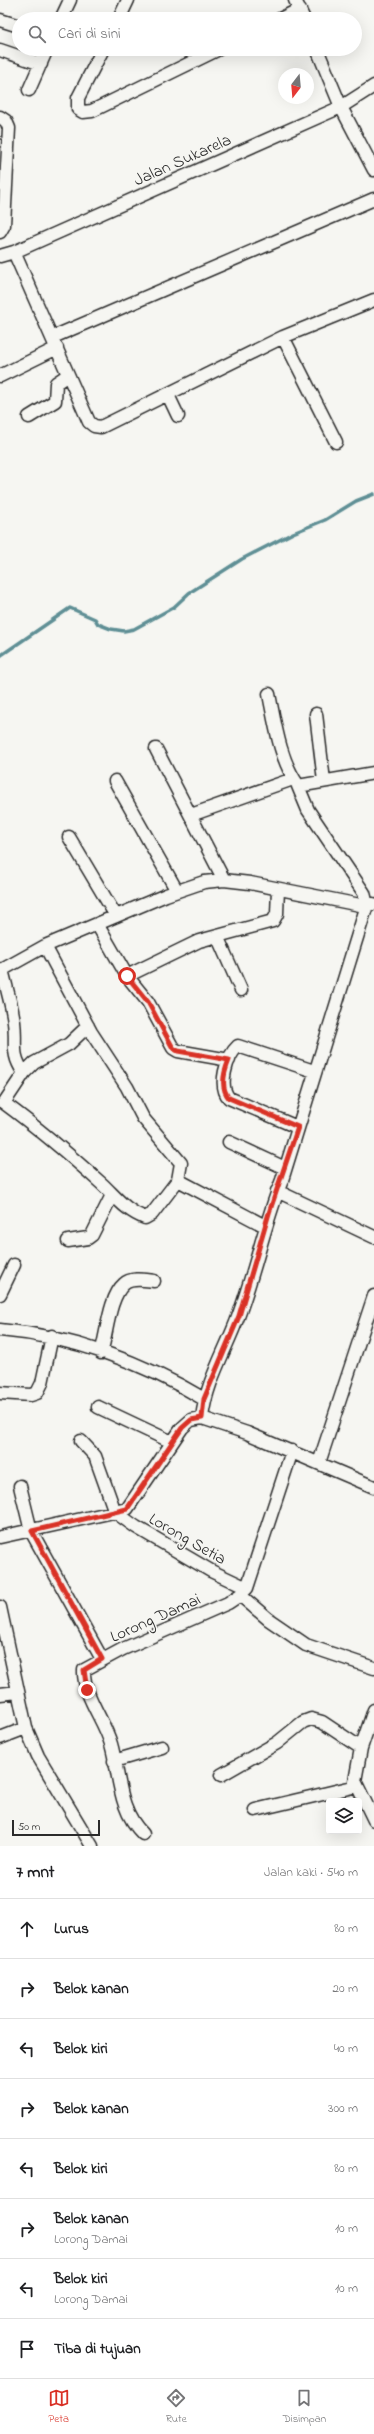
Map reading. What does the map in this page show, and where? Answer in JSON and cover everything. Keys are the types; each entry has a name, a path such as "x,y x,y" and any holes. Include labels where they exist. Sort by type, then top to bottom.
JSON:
{"street":[{"path":"64,12 70,0"},
{"path":"122,12 128,0"},
{"path":"0,20 12,24"},
{"path":"0,50 12,54"},
{"path":"18,56 41,64"},
{"path":"29,90 44,56"},
{"path":"99,56 78,98 78,109 83,112 92,111 205,56"},
{"path":"320,56 341,107 374,170"},
{"name":"Jalan Sukarela","path":"0,256 14,252 341,107 374,86"},
{"path":"0,117 6,121 9,128 4,225 0,232"},
{"path":"0,376 55,343 374,200"},
{"path":"14,252 89,422 94,426 101,427 283,337 374,300"},
{"path":"283,337 336,442"},
{"path":"29,417 55,401 56,383 68,374"},
{"path":"168,395 178,416"},
{"path":"202,1418 204,1399 239,1316 265,1226 298,1127 314,1071 370,904 308,810 278,737 269,694"},
{"path":"316,714 324,781"},
{"path":"156,749 224,880"},
{"path":"191,814 296,782 324,781 374,773"},
{"path":"115,781 178,891"},
{"path":"69,837 116,916"},
{"path":"24,1073 16,1062 13,1052 14,1022 1,970 45,946 178,891 204,882 224,880 353,904 370,904"},
{"path":"127,976 199,941 218,938 273,921 277,914 278,889"},
{"path":"97,924 127,976 148,1002 173,1048 178,1051 229,1060"},
{"path":"218,938 241,990"},
{"path":"45,946 88,1026 127,1086 143,1118 181,1163 178,1180 152,1214 145,1218 112,1195 104,1186 64,1153 53,1141 4,1103 24,1073 34,1063 70,1044 88,1026"},
{"path":"298,1127 229,1098 224,1093 223,1086 229,1060 238,1046 245,1047 314,1071"},
{"path":"228,1142 285,1168"},
{"path":"178,1180 265,1226"},
{"path":"277,1191 374,1237"},
{"path":"68,1241 88,1238 92,1234 112,1195"},
{"path":"0,1294 14,1265"},
{"path":"101,1353 117,1293 124,1283 136,1279 154,1281"},
{"path":"319,1463 374,1296"},
{"path":"0,1330 52,1336 142,1367 182,1385 204,1399"},
{"path":"0,1393 31,1395 37,1393 42,1383 52,1336"},
{"path":"98,1406 172,1442"},
{"path":"0,1537 127,1509 134,1501 182,1428 191,1420 202,1418 292,1451 374,1487"},
{"path":"81,1441 95,1456 116,1512"},
{"path":"244,1592 292,1451"},
{"path":"20,1486 32,1531 102,1659"},
{"name":"Lorong Setia","path":"116,1512 136,1527 244,1592 268,1620 306,1645 374,1668"},
{"name":"Lorong Damai","path":"143,1834 135,1826 124,1805 111,1744 87,1690 84,1674 85,1668 228,1603 244,1592"},
{"path":"0,1607 26,1728 38,1756 92,1846"},
{"path":"0,1694 18,1692"},
{"path":"374,1710 360,1748 355,1781 374,1820"},
{"path":"221,1775 277,1743 303,1722 311,1719 322,1722 360,1748"},
{"path":"0,1738 26,1728"},
{"path":"114,1761 162,1747"},
{"path":"255,1810 357,1786"}],"waterway":[{"path":"0,656 70,608 95,619 98,624 111,629 124,631 134,629 174,607 189,593 242,559 293,533 325,520 356,501 374,494"}],"route":[{"path":"87,1690 84,1670 88,1666 102,1659 32,1531 127,1509 134,1501 182,1428 191,1420 202,1418 204,1399 239,1316 269,1213 282,1180 298,1127 258,1112 229,1098 224,1093 223,1086 229,1060 178,1051 173,1048 148,1002 127,976"}]}
